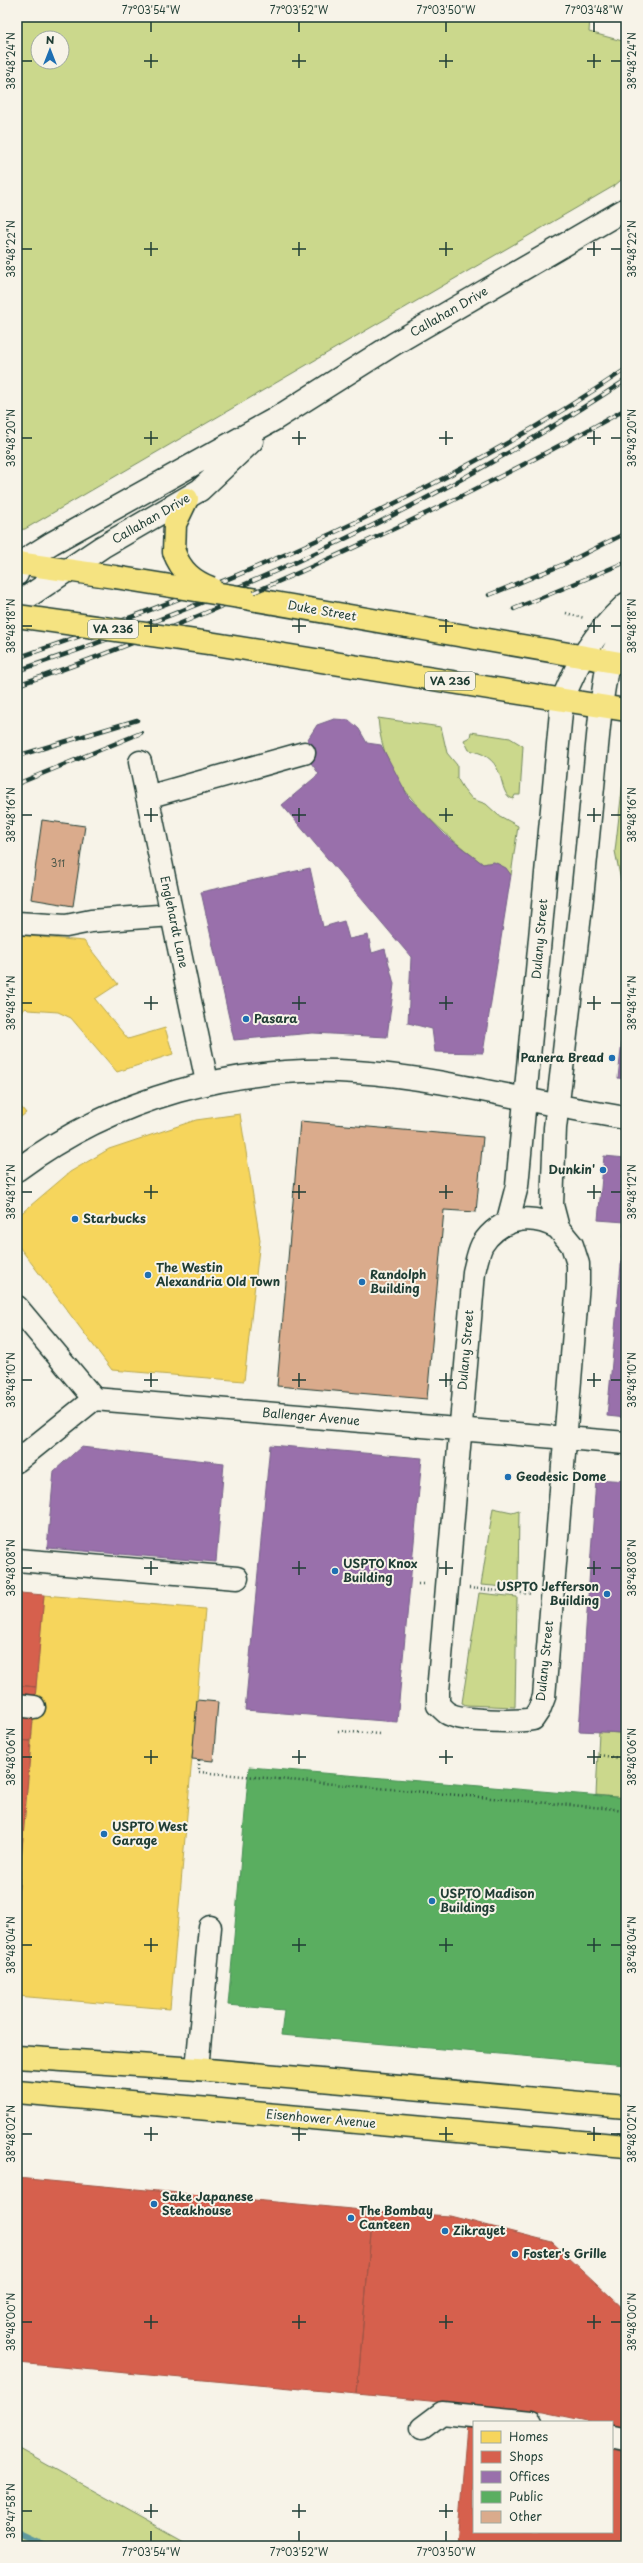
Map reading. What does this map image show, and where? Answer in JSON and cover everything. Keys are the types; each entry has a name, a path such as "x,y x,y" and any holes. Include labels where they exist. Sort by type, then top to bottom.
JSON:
{"main road":[{"path":"187,499 175,524 174,552 180,567 194,580 218,591 245,598"},
{"name":"Duke Street","path":"18,566 65,570 116,577 298,607 617,663"},
{"name":"VA 236","path":"17,616 209,642 562,701 626,710"},
{"path":"17,2056 197,2069 626,2107"},
{"name":"Eisenhower Avenue","path":"17,2092 626,2146"}],"street":[{"name":"Callahan Drive","path":"18,566 52,543 275,419 394,344 626,209"},
{"name":"Callahan Drive","path":"17,604 65,570 200,490 275,419"},
{"name":"Dulany Street","path":"507,1224 517,1186 526,1101 562,701 582,656 594,637 626,604"},
{"name":"Dulany Street","path":"558,1228 552,1205 557,1107 582,898 601,706 617,663 626,628"},
{"path":"147,797 304,753"},
{"name":"Englehardt Lane","path":"140,762 207,1082"},
{"path":"17,923 66,926 91,921 172,915"},
{"path":"17,1170 63,1140 132,1106 207,1082 298,1072 357,1072 469,1089 557,1107 626,1118"},
{"name":"Dulany Street","path":"530,1218 544,1220 558,1228 572,1245 578,1264 578,1283 564,1438 544,1697 539,1710 533,1719 517,1722 459,1717 447,1713 438,1705 446,1586 474,1272 482,1246 496,1230 507,1224 516,1220 530,1218"},
{"path":"17,1306 94,1399 17,1461"},
{"name":"Ballenger Avenue","path":"94,1399 626,1443"},
{"path":"17,1560 237,1578"},
{"path":"197,2069 210,1927"},
{"path":"422,2428 442,2413 521,2421"},
{"path":"613,2437 626,2440"}],"path":[{"path":"566,613 586,618"},
{"path":"418,1584 582,1598"},
{"path":"338,1731 380,1734"},
{"path":"599,1755 626,1759"},
{"path":"199,1760 198,1772 626,1810"}],"green space":[{"path":"17,17 590,17 589,32 626,42 626,176 614,186 25,529 17,530"},
{"path":"378,718 441,727 447,753 457,765 457,778 463,788 472,799 486,804 498,815 518,826 511,875 505,868 498,864 483,864 447,835 414,802 400,783 389,763 382,741"},
{"path":"471,732 510,738 523,746 520,795 515,795 513,799 508,796 504,790 497,767 491,760 482,754 469,750 464,740 470,737"},
{"path":"626,755 626,879 621,881 615,851"},
{"path":"493,1508 512,1512 519,1510 518,1588 481,1585"},
{"path":"479,1593 517,1597 515,1707 466,1705 462,1703"},
{"path":"599,1731 626,1734 626,1798 596,1795"},
{"path":"17,2448 193,2546 17,2546"}],"building: Homes":[{"path":"17,935 84,941 118,984 95,999 128,1039 165,1028 173,1054 117,1072 71,1018 58,1012 28,1010 26,1008 17,1015"},
{"path":"17,1102 26,1113 17,1120"},
{"name":"The Westin Alexandria Old Town","path":"240,1114 260,1240 244,1381 112,1370 17,1244 17,1217 70,1172 109,1149 196,1120"},
{"name":"USPTO West Garage","path":"44,1595 205,1609 170,2009 17,1996 17,1908"}],"building: Shops":[{"path":"20,1593 44,1595 36,1687 17,1685 17,1631"},
{"path":"17,1685 36,1687 31,1741 17,1740"},
{"path":"17,1740 31,1741 17,1908"},
{"path":"17,2178 373,2211 357,2394 17,2363"},
{"path":"373,2211 450,2216 552,2242 626,2311 626,2429 613,2426 613,2421 587,2421 544,2412 357,2394"},
{"path":"467,2425 473,2426 473,2533 613,2533 613,2450 626,2453 626,2546 457,2546"}],"building: Offices":[{"path":"334,719 349,720 359,729 367,743 381,745 409,798 445,835 483,864 494,862 506,868 511,875 483,1053 435,1052 432,1029 408,1023 411,957 282,805 319,774 304,753 308,739 317,725"},
{"path":"310,868 323,927 344,921 349,939 368,935 372,953 385,949 394,984 387,1037 313,1033 234,1040 201,892"},
{"path":"626,1002 626,1079 618,1078"},
{"path":"604,1156 626,1158 626,1418 607,1416 625,1222 598,1220"},
{"name":"USPTO Knox Building","path":"270,1445 422,1458 397,1722 245,1710"},
{"path":"81,1447 224,1463 216,1562 47,1548 54,1471"},
{"name":"USPTO Jefferson Building","path":"596,1479 626,1481 626,1733 579,1731"}],"building: Public":[{"name":"USPTO Madison Buildings","path":"249,1767 626,1798 626,2065 281,2035 284,2010 228,2005"}],"building: Other":[{"path":"42,820 85,826 73,906 31,899"},
{"name":"Randolph Building","path":"300,1121 483,1137 476,1212 444,1210 427,1399 277,1386"},
{"path":"197,1700 218,1702 213,1761 192,1759"}],"waterway":[{"path":"17,2532 47,2546"}],"railway":[{"path":"17,658 175,600 254,568 331,534 407,497 482,457 555,415 626,369"},
{"path":"17,671 176,613 331,545 407,508 482,468 555,425 626,380"},
{"path":"17,685 103,655 243,597 340,554 485,484 626,409"},
{"path":"489,595 562,565 626,533"},
{"path":"514,609 626,562"},
{"path":"17,756 137,720"},
{"path":"17,784 141,733"}],"place":[{"name":"Pasara","path":"246,1019"},
{"name":"Panera Bread","path":"612,1058"},
{"name":"Dunkin'","path":"603,1170"},
{"name":"Starbucks","path":"75,1219"},
{"name":"The Westin Alexandria Old Town","path":"148,1275"},
{"name":"Randolph Building","path":"362,1282"},
{"name":"Geodesic Dome","path":"508,1477"},
{"name":"USPTO Knox Building","path":"335,1571"},
{"name":"USPTO Jefferson Building","path":"607,1594"},
{"name":"USPTO West Garage","path":"104,1834"},
{"name":"USPTO Madison Buildings","path":"432,1901"},
{"name":"Sake Japanese Steakhouse","path":"154,2204"},
{"name":"The Bombay Canteen","path":"351,2218"},
{"name":"Zikrayet","path":"445,2231"},
{"name":"Foster's Grille","path":"515,2254"}]}
